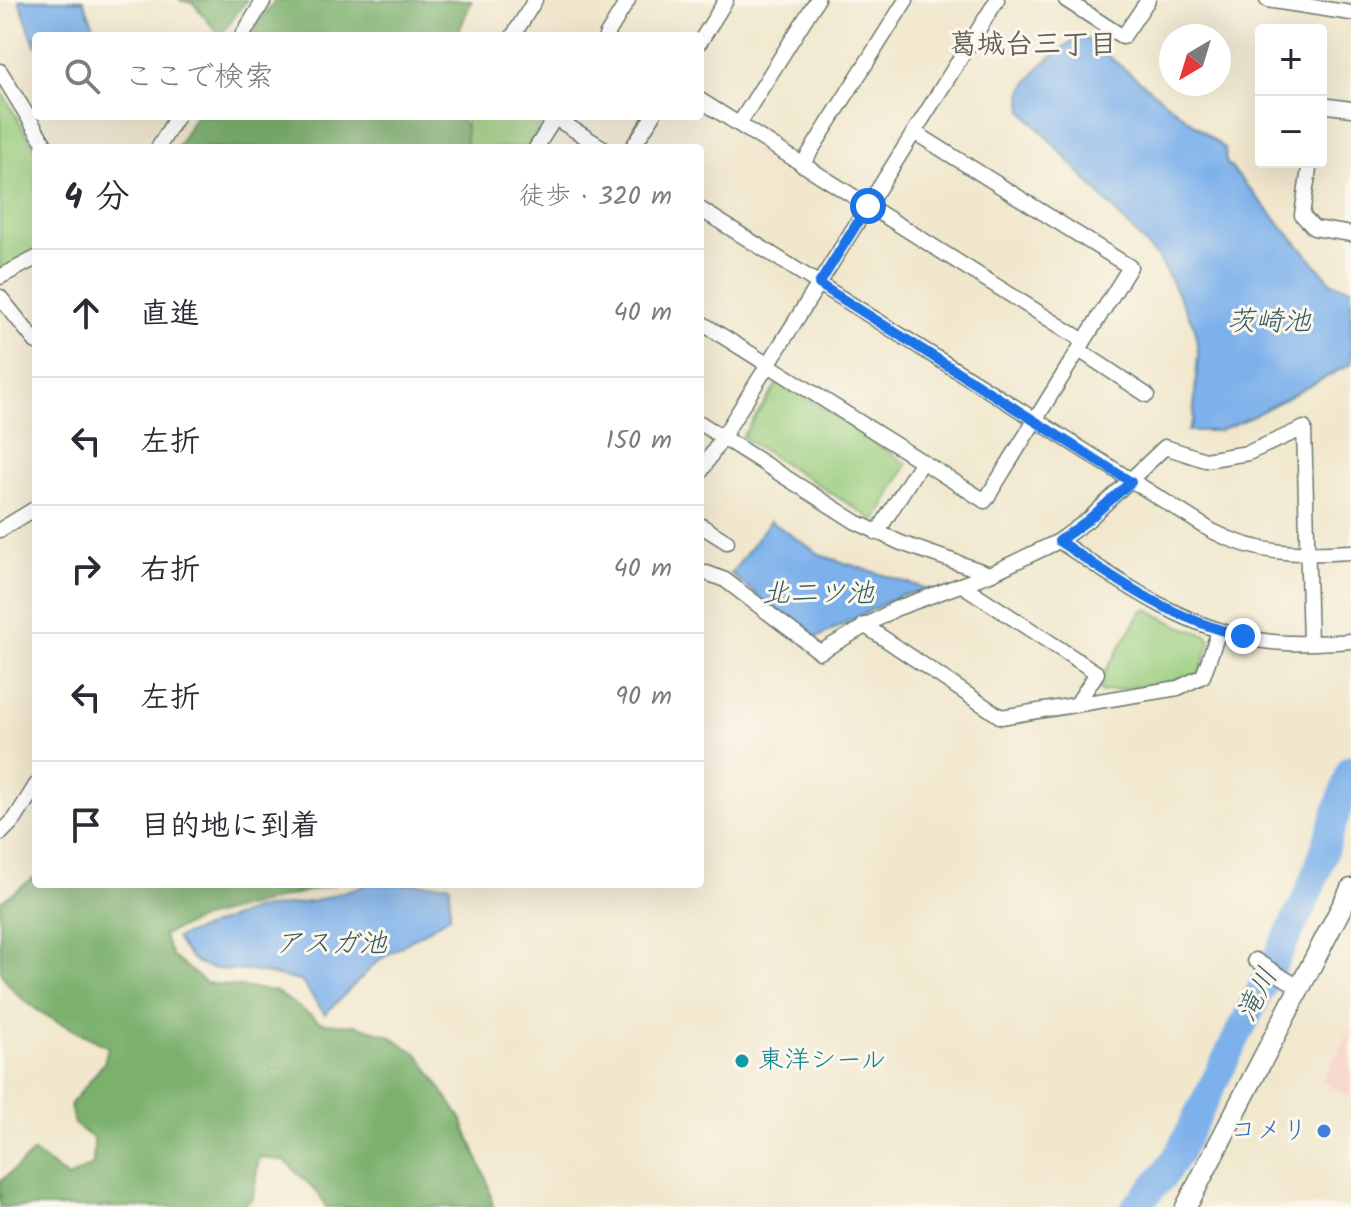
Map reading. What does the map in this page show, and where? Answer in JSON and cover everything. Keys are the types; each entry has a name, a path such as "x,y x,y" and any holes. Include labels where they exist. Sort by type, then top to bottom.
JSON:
{"street":[{"path":"244,32 264,0"},
{"path":"515,32 535,0"},
{"path":"608,32 628,0"},
{"path":"704,36 726,0"},
{"path":"739,124 817,0"},
{"path":"802,165 906,0"},
{"path":"704,466 997,0"},
{"path":"1066,0 1123,37 1148,0"},
{"path":"1267,0 1351,13"},
{"path":"0,71 45,144"},
{"path":"704,102 1082,346 1147,395"},
{"path":"1327,106 1351,109"},
{"path":"160,144 175,120"},
{"path":"538,144 552,120"},
{"path":"559,120 597,144"},
{"path":"635,144 650,120"},
{"path":"704,324 985,501 1130,267 914,132"},
{"path":"1309,168 1302,215 1314,228 1351,234"},
{"path":"704,212 1191,519 1233,541 1280,553 1351,552"},
{"path":"0,277 32,260"},
{"path":"0,297 32,337"},
{"path":"704,426 877,533 990,574"},
{"path":"704,575 717,575 725,580 820,652 864,625 923,597 990,574 1059,541 1131,482 1165,447 1205,460 1248,453 1304,428 1310,643"},
{"path":"877,533 922,461"},
{"path":"0,530 32,510"},
{"path":"704,528 727,542"},
{"path":"1059,541 1159,605 1219,631 1263,641 1351,641"},
{"path":"962,585 1097,673 1076,705"},
{"path":"864,625 1001,717 1178,688 1203,676 1219,631"},
{"path":"0,834 15,819 32,791"},
{"path":"1186,1207 1294,985 1351,889"},
{"path":"1255,960 1294,985"}],"shaded area":[{"path":"1351,1027 1351,1096 1322,1082"}],"green space":[{"path":"179,0 247,0 223,32 217,32 193,3"},
{"path":"275,0 472,0 459,32 252,32"},
{"path":"0,89 32,144 32,252 0,270"},
{"path":"193,120 460,120 466,126 466,144 179,144"},
{"path":"466,120 544,120 529,144 466,144"},
{"path":"780,380 907,464 876,521 742,437"},
{"path":"1147,609 1177,625 1207,635 1210,641 1200,673 1175,682 1102,692 1097,685 1142,611"},
{"path":"32,879 32,888 319,888 203,918 163,935 172,956 206,983 275,991 322,1023 355,1025 388,1035 419,1055 462,1120 488,1183 493,1207 326,1207 318,1193 285,1161 259,1157 253,1198 241,1207 0,1207 0,1182 34,1152 68,1178 93,1164 94,1139 74,1124 70,1105 104,1063 108,1047 33,1007 9,985 1,971 0,902"}],"water":[{"path":"19,0 83,0 96,32 32,32 32,37"},
{"name":"茨崎池","path":"1083,36 1225,149 1226,162 1332,283 1351,288 1351,364 1218,431 1188,431 1193,421 1198,354 1195,328 1160,260 1023,111 1022,94 1033,75 1057,52"},
{"name":"北二ツ池","path":"770,521 823,556 931,590 901,595 812,640 731,574"},
{"name":"アスガ池","path":"356,888 450,888 450,916 378,961 325,1014 301,981 199,964 176,938 254,910 315,901"}],"waterway":[{"name":"滝川","path":"1135,1207 1165,1174 1179,1152 1302,907 1351,769"}],"place":[{"name":"東洋シール","path":"742,1061"},
{"name":"コメリ","path":"1324,1131"}],"district":[{"name":"葛城台三丁目","path":"1033,45"}],"route":[{"path":"868,206 819,284 1131,482 1059,541 1122,584 1171,612 1219,631 1243,636"}]}
